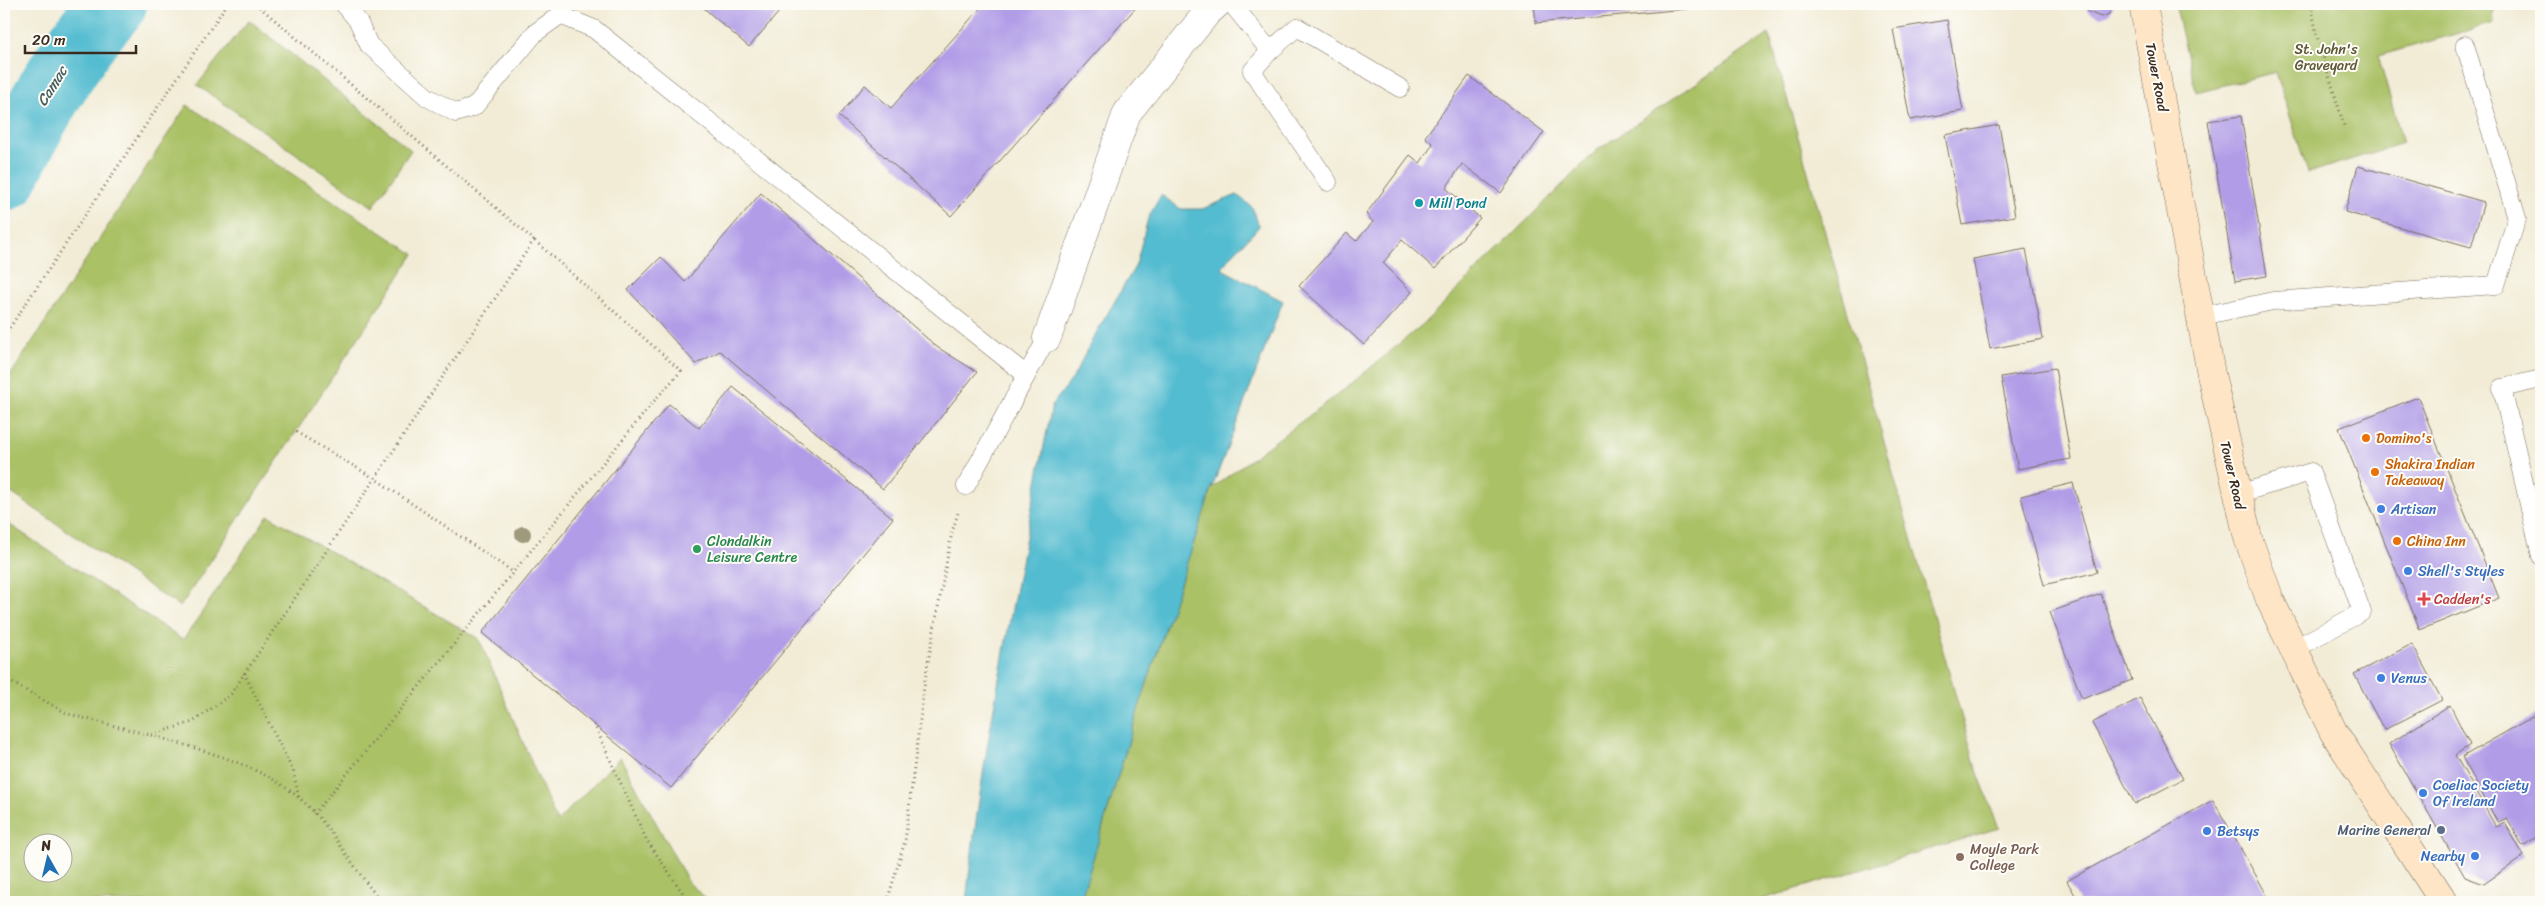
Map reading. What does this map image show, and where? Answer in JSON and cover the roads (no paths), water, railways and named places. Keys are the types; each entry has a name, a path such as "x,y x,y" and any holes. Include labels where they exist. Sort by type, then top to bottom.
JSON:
{"street":[{"path":"1047,338 1127,113 1206,14 1217,4"},
{"name":"Tower Road","path":"2143,4 2212,374 2248,538 2270,600 2292,650 2333,731 2444,902"}],"lane":[{"path":"344,4 358,21 369,45 427,97 456,114 474,106 535,33 560,15 594,29 1025,374"},
{"path":"1232,4 1270,51"},
{"path":"1328,182 1252,71 1270,51 1298,27 1400,88"},
{"path":"2202,316 2273,302 2496,285 2517,218 2465,45"},
{"path":"966,486 1025,374 1047,338"},
{"path":"2541,379 2502,388 2541,556"},
{"path":"2238,494 2311,472 2362,612 2292,650"}],"water":[{"path":"1161,195 1181,209 1202,209 1237,195 1252,207 1259,226 1230,257 1222,269 1283,301 1212,488 1138,710 1080,902 966,902 993,715 1015,591 1052,405 1073,378 1092,340 1136,265 1148,218"}],"waterway":[{"name":"Camac","path":"4,177 52,87 80,45 113,4"}],"place":[{"name":"Mill Pond","path":"1419,203"},
{"name":"Domino's","path":"2366,438"},
{"name":"Shakira Indian Takeaway","path":"2375,472"},
{"name":"Artisan","path":"2381,509"},
{"name":"China Inn","path":"2397,541"},
{"name":"Clondalkin Leisure Centre","path":"697,549"},
{"name":"Shell's Styles","path":"2408,571"},
{"name":"Cadden's","path":"2424,599"},
{"name":"Venus","path":"2381,678"},
{"name":"Coeliac Society Of Ireland","path":"2423,793"},
{"name":"Marine General","path":"2441,830"},
{"name":"Betsys","path":"2207,831"},
{"name":"Nearby","path":"2475,856"},
{"name":"Moyle Park College","path":"1960,857"}],"park label":[{"name":"St. John's Graveyard","path":"2326,58"}]}
